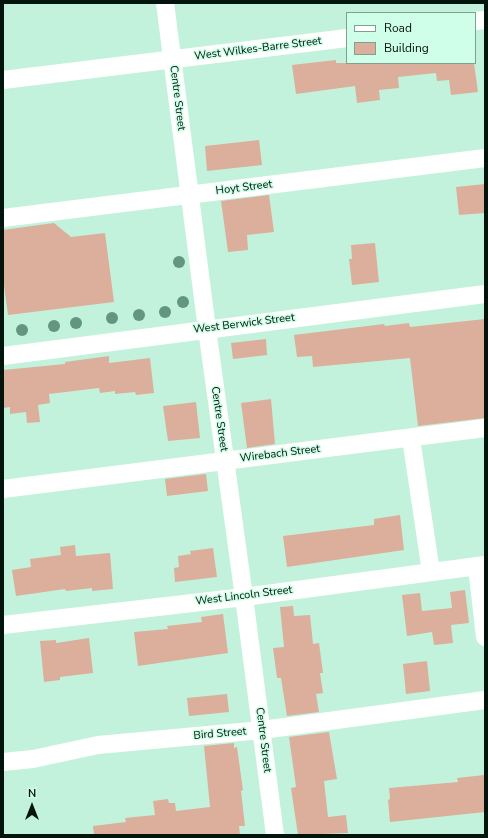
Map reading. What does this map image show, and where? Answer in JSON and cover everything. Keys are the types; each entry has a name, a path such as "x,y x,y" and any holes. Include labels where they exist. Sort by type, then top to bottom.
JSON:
{"street":[{"name":"Centre Street","path":"166,3 207,329 275,835"},
{"name":"West Wilkes-Barre Street","path":"3,80 346,38"},
{"name":"Hoyt Street","path":"3,218 485,158"},
{"name":"West Berwick Street","path":"3,356 485,294"},
{"name":"Wirebach Street","path":"3,488 485,428"},
{"path":"411,438 431,572"},
{"path":"481,566 485,637"},
{"name":"West Lincoln Street","path":"3,625 481,566"},
{"name":"Bird Street","path":"3,762 34,760 98,745 262,730 485,700"}],"building":[{"path":"336,60 336,63 346,64 474,64 478,92 451,95 449,80 437,81 436,73 398,77 399,88 379,90 380,100 357,103 355,86 296,94 292,65"},
{"path":"259,140 262,165 207,171 205,146"},
{"path":"485,184 485,213 459,215 456,187"},
{"path":"269,195 274,232 247,235 248,250 228,252 221,201"},
{"path":"54,223 71,237 105,233 114,302 8,315 3,278 3,230"},
{"path":"375,243 379,282 352,285 349,259 352,259 351,245"},
{"path":"485,319 485,418 418,426 410,358 313,367 312,356 297,357 294,335 384,324 385,326 409,323 410,327"},
{"path":"266,339 267,355 233,359 231,343"},
{"path":"109,356 109,363 150,358 154,393 136,395 135,392 115,394 115,391 100,393 99,388 49,394 50,403 38,405 40,422 27,423 26,412 10,414 10,407 3,408 3,370 65,364 65,362"},
{"path":"271,399 275,444 247,448 241,403"},
{"path":"196,402 200,438 168,441 163,406"},
{"path":"206,474 208,491 167,496 165,479"},
{"path":"400,515 404,550 287,567 283,536 374,525 374,519"},
{"path":"75,545 76,556 110,553 113,589 92,591 92,588 66,591 65,589 16,596 12,570 31,567 30,559 61,555 60,547"},
{"path":"213,548 217,577 175,582 174,568 179,567 178,556 191,554 190,551"},
{"path":"465,590 469,623 451,625 453,643 434,645 432,632 407,636 402,595 420,593 422,611 452,608 450,592"},
{"path":"293,606 294,616 310,615 313,644 319,643 323,673 320,673 323,693 316,694 319,712 287,716 281,678 277,678 273,648 284,647 280,607"},
{"path":"223,614 228,653 138,666 134,632 168,629 167,626 202,622 201,617"},
{"path":"89,638 93,673 60,677 60,680 44,682 40,641 56,640 56,643"},
{"path":"427,661 430,691 406,694 403,664"},
{"path":"227,694 229,712 189,716 187,698"},
{"path":"329,732 337,779 324,781 328,817 346,815 348,833 298,835 291,788 296,787 289,737"},
{"path":"234,743 234,748 237,747 243,790 241,791 245,826 239,826 240,835 94,835 93,826 126,822 125,818 155,815 153,801 168,799 169,803 175,803 176,811 210,807 204,746"},
{"path":"484,775 485,812 390,822 388,800 390,799 389,788 458,782 457,778"}]}
